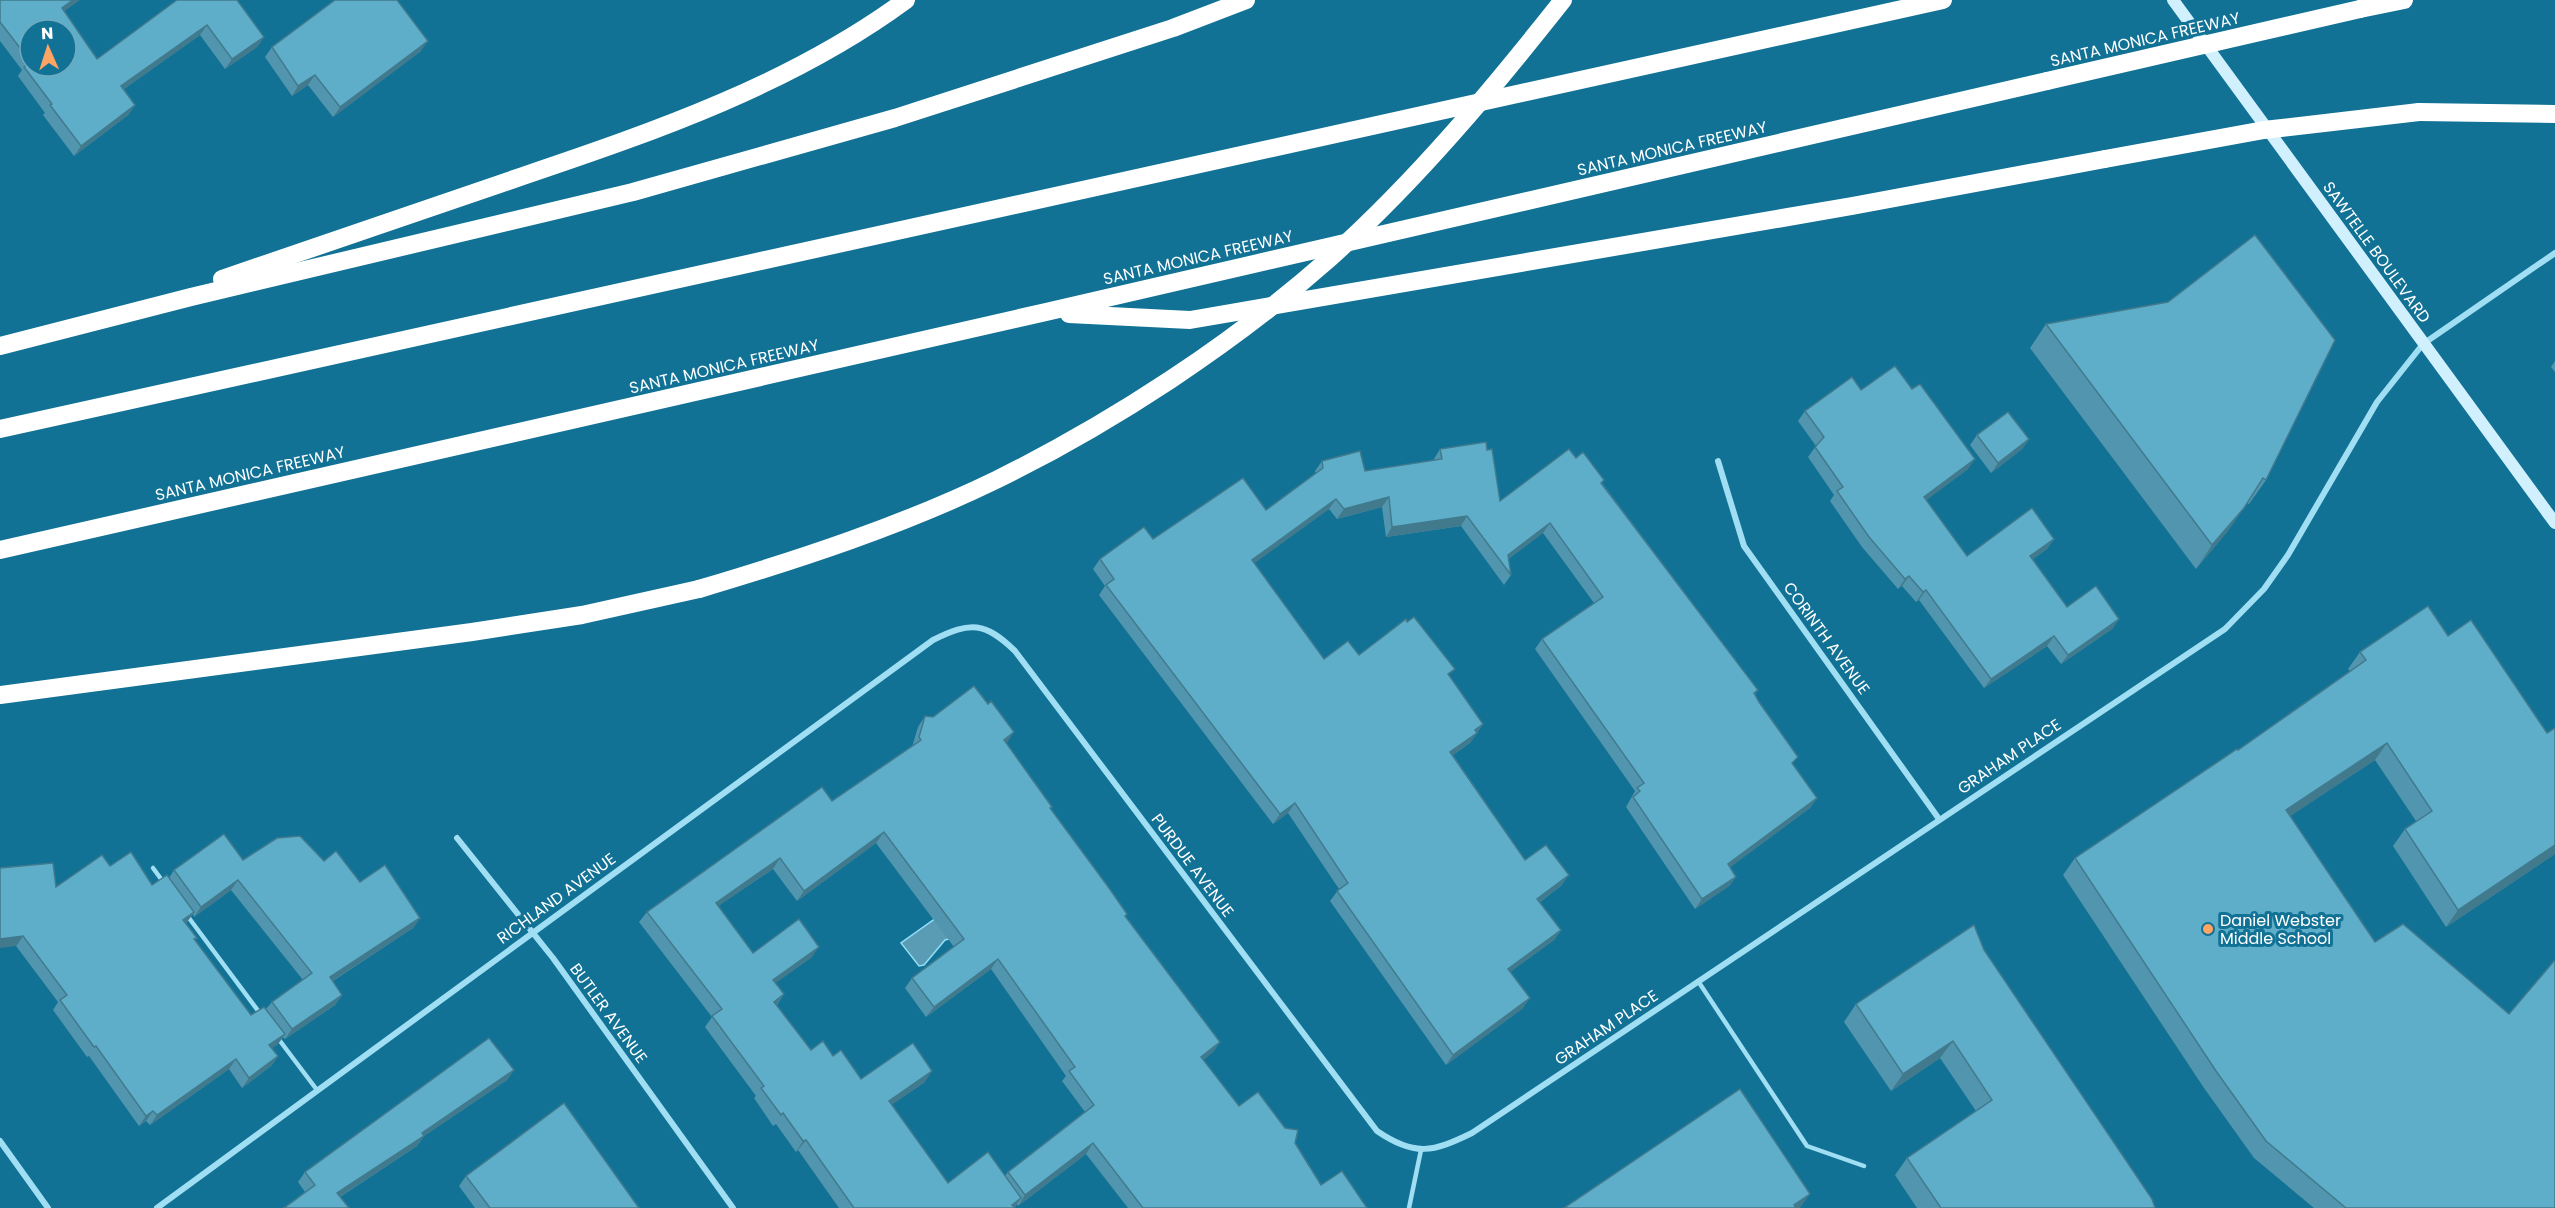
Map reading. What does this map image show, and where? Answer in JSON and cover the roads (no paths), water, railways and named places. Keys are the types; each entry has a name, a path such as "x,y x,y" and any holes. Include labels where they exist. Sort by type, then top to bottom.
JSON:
{"highway":[{"path":"112,317 613,145 717,106 808,62 882,18 906,0"},
{"path":"0,346 633,192 895,118 1173,28 1246,0"},
{"path":"0,695 483,631 582,615 699,589 809,555 898,522 995,480 1084,432 1192,363 1256,320 1330,258 1399,192 1463,124 1563,0"},
{"path":"0,429 1943,0"},
{"name":"SANTA MONICA FREEWAY","path":"0,550 2404,0"},
{"path":"1046,312 1190,320 1841,208 2264,130 2419,112 2555,114"}],"main road":[{"name":"SAWTELLE BOULEVARD","path":"2173,0 2555,523"}],"street":[{"name":"GRAHAM PLACE","path":"1421,1150 1447,1145 1472,1132 2225,628 2264,589 2288,555 2377,402 2423,344 2555,253"},
{"name":"CORINTH AVENUE","path":"1718,461 1744,546 1939,819"},
{"name":"RICHLAND AVENUE","path":"156,1208 933,640 957,628 978,626"},
{"name":"PURDUE AVENUE","path":"978,626 998,635 1015,651 1377,1131 1397,1144 1421,1150"},
{"name":"BUTLER AVENUE","path":"458,838 532,932 733,1208"},
{"path":"0,1141 48,1208"}],"lane":[{"path":"153,868 167,887"},
{"path":"181,906 265,1020"},
{"path":"1698,981 1808,1146 1864,1166"},
{"path":"272,1030 317,1090"},
{"path":"1409,1208 1421,1150"}],"water":[{"path":"960,901 974,933 945,940 924,965 919,966 901,943"}],"place":[{"name":"Daniel Webster Middle School","path":"2208,929"}]}
